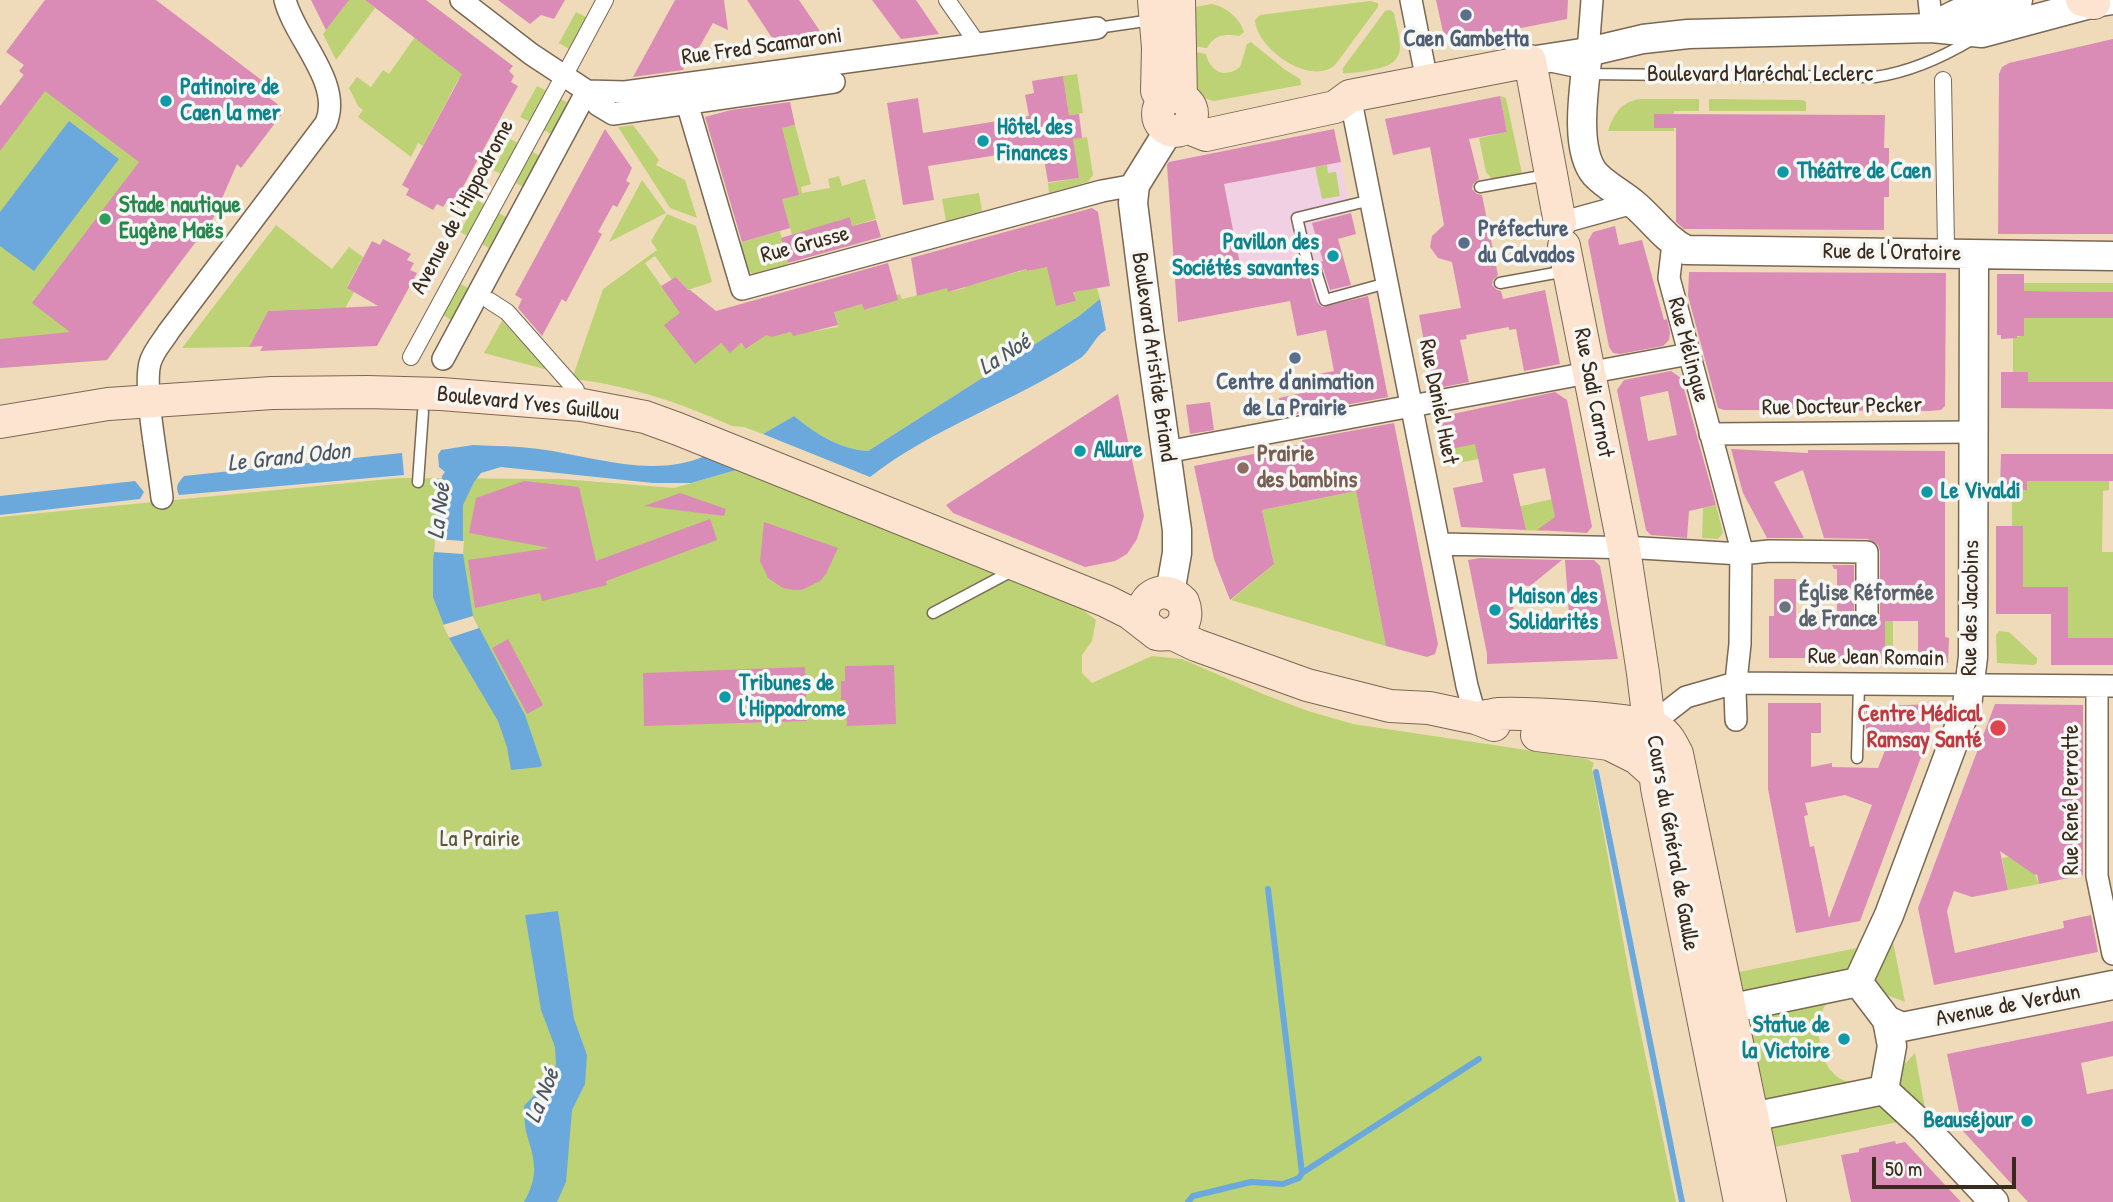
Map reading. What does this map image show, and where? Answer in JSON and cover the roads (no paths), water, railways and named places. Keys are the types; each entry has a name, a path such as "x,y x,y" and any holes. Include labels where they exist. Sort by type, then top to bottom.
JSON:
{"main road":[{"path":"1167,13 1157,91 1178,114"},
{"name":"Boulevard Maréchal Leclerc","path":"1178,114 1206,135 1335,107 1350,96 1530,61"},
{"name":"Rue Sadi Carnot","path":"1530,61 1624,549 1650,725"},
{"name":"Boulevard Yves Guillou","path":"0,422 108,404 272,393 367,392 531,399 582,405 645,417 901,511 1041,570 1106,601 1165,612"},
{"path":"1165,612 1196,645 1307,685 1390,706 1429,708 1476,718 1506,731 1609,744 1637,758 1655,774"},
{"path":"1476,718 1510,715 1611,719 1650,725"},
{"name":"Cours du Général de Gaulle","path":"1650,725 1655,774 1716,1011 1739,1120 1770,1202"},
{"name":"Cours du Général de Gaulle","path":"1650,725 1670,740 1676,754 1716,1011"},
{"name":"Cours du Général de Gaulle","path":"1739,1120 1741,1202"}],"street":[{"path":"162,498 150,401 149,365 159,346 310,145 331,112 327,87 285,0"},
{"path":"461,0 531,54 587,91 598,105 613,114 834,82"},
{"name":"Avenue de l'Hippodrome","path":"411,357 605,0"},
{"path":"947,0 976,43"},
{"path":"1411,0 1427,81"},
{"path":"1592,0 1583,109 1586,157 1593,172 1633,203 1673,243"},
{"path":"1929,0 1932,28"},
{"name":"Boulevard Maréchal Leclerc","path":"1932,28 1952,14 1976,6 2018,0"},
{"name":"Boulevard Maréchal Leclerc","path":"1530,61 1587,63 1643,39 1688,34 1932,28 1982,33 2096,1"},
{"name":"Rue Fred Scamaroni","path":"587,91 625,92 1097,28"},
{"path":"1943,80 1946,246"},
{"path":"443,359 587,91"},
{"name":"Rue Daniel Huet","path":"1350,96 1476,718"},
{"name":"Rue Grusse","path":"687,103 742,289 1102,191 1135,185"},
{"path":"1135,185 1178,114"},
{"name":"Boulevard Aristide Briand","path":"1135,185 1133,204 1177,530 1177,553 1165,612"},
{"path":"1564,247 1633,203"},
{"name":"Rue de l'Oratoire","path":"1673,243 1686,250 1710,251 2113,256"},
{"name":"Rue Mélingue","path":"1673,243 1669,278 1741,554 1740,644 1735,683 1737,720"},
{"name":"Rue des Jacobins","path":"1857,982 1889,915 1967,706 1973,646 1974,254"},
{"path":"490,302 506,312 576,390"},
{"path":"1166,452 1689,354"},
{"name":"Rue Docteur Pecker","path":"1710,434 1973,432"},
{"path":"1439,544 1741,554 1769,551 1867,552 1867,616"},
{"name":"Rue Jean Romain","path":"1650,725 1686,697 1735,683 2105,686"},
{"name":"Rue René Perrotte","path":"2105,686 2097,876 2113,954"},
{"path":"1716,1011 1857,982 1894,1031 1884,1090"},
{"name":"Avenue de Verdun","path":"1894,1031 2113,985"},
{"path":"1739,1120 1884,1090"},
{"path":"1884,1090 1924,1127 1994,1202"}],"lane":[{"path":"1097,28 1167,13"},
{"name":"Boulevard Maréchal Leclerc","path":"1587,63 1875,78 1894,75 1919,66 1953,51 1982,33"},
{"path":"1480,187 1551,175"},
{"path":"1371,200 1297,218 1325,300 1387,284"},
{"path":"1500,284 1564,247"},
{"path":"419,479 423,412"},
{"path":"933,613 1041,570"},
{"path":"1857,758 1859,684"}],"water":[{"path":"69,121 119,159 34,271 0,246 0,212"},
{"path":"1100,299 1106,330 1082,357 1029,388 921,443 870,477 763,434 794,416 828,440 868,451 1079,316"},
{"name":"La Noé","path":"473,445 539,449 643,466 685,463 705,456 740,469 691,483 653,483 501,467 481,473 474,482 463,505 463,554 473,616 525,715 542,765 540,767 511,770 498,721 449,638 433,597 433,562 442,476 445,472 439,467 438,455 441,450"},
{"path":"402,453 404,475 179,495 177,489 184,476"},
{"path":"135,481 144,492 140,499 0,515 0,496"},
{"name":"La Noé","path":"558,911 574,1019 587,1055 585,1084 572,1110 566,1182 557,1202 524,1202 532,1184 534,1168 525,1128 524,1106 548,1081 556,1065 555,1047 541,1010 525,915"}],"waterway":[{"path":"1596,772 1682,1202"},
{"path":"1268,889 1302,1173"},
{"path":"1188,1202 1193,1196 1251,1182 1283,1184 1299,1178 1302,1173 1479,1059"}],"place":[{"name":"Caen Gambetta","path":"1466,15"},
{"name":"Patinoire de Caen la mer","path":"166,101"},
{"name":"Hôtel des Finances","path":"983,141"},
{"name":"Théâtre de Caen","path":"1783,172"},
{"name":"Stade nautique Eugène Maës","path":"105,219"},
{"name":"Préfecture du Calvados","path":"1464,243"},
{"name":"Pavillon des Sociétés savantes","path":"1333,256"},
{"name":"Centre d'animation de La Prairie","path":"1295,358"},
{"name":"Allure","path":"1080,451"},
{"name":"Prairie des bambins","path":"1243,468"},
{"name":"Le Vivaldi","path":"1927,492"},
{"name":"Église Réformée de France","path":"1785,607"},
{"name":"Maison des Solidarités","path":"1495,610"},
{"name":"Tribunes de l'Hippodrome","path":"725,697"},
{"name":"Centre Médical Ramsay Santé","path":"1998,728"},
{"name":"Statue de la Victoire","path":"1844,1039"},
{"name":"Beauséjour","path":"2027,1121"}],"water label":[{"name":"Le Grand Odon","path":"289,458"}],"park label":[{"name":"La Prairie","path":"480,840"}]}
